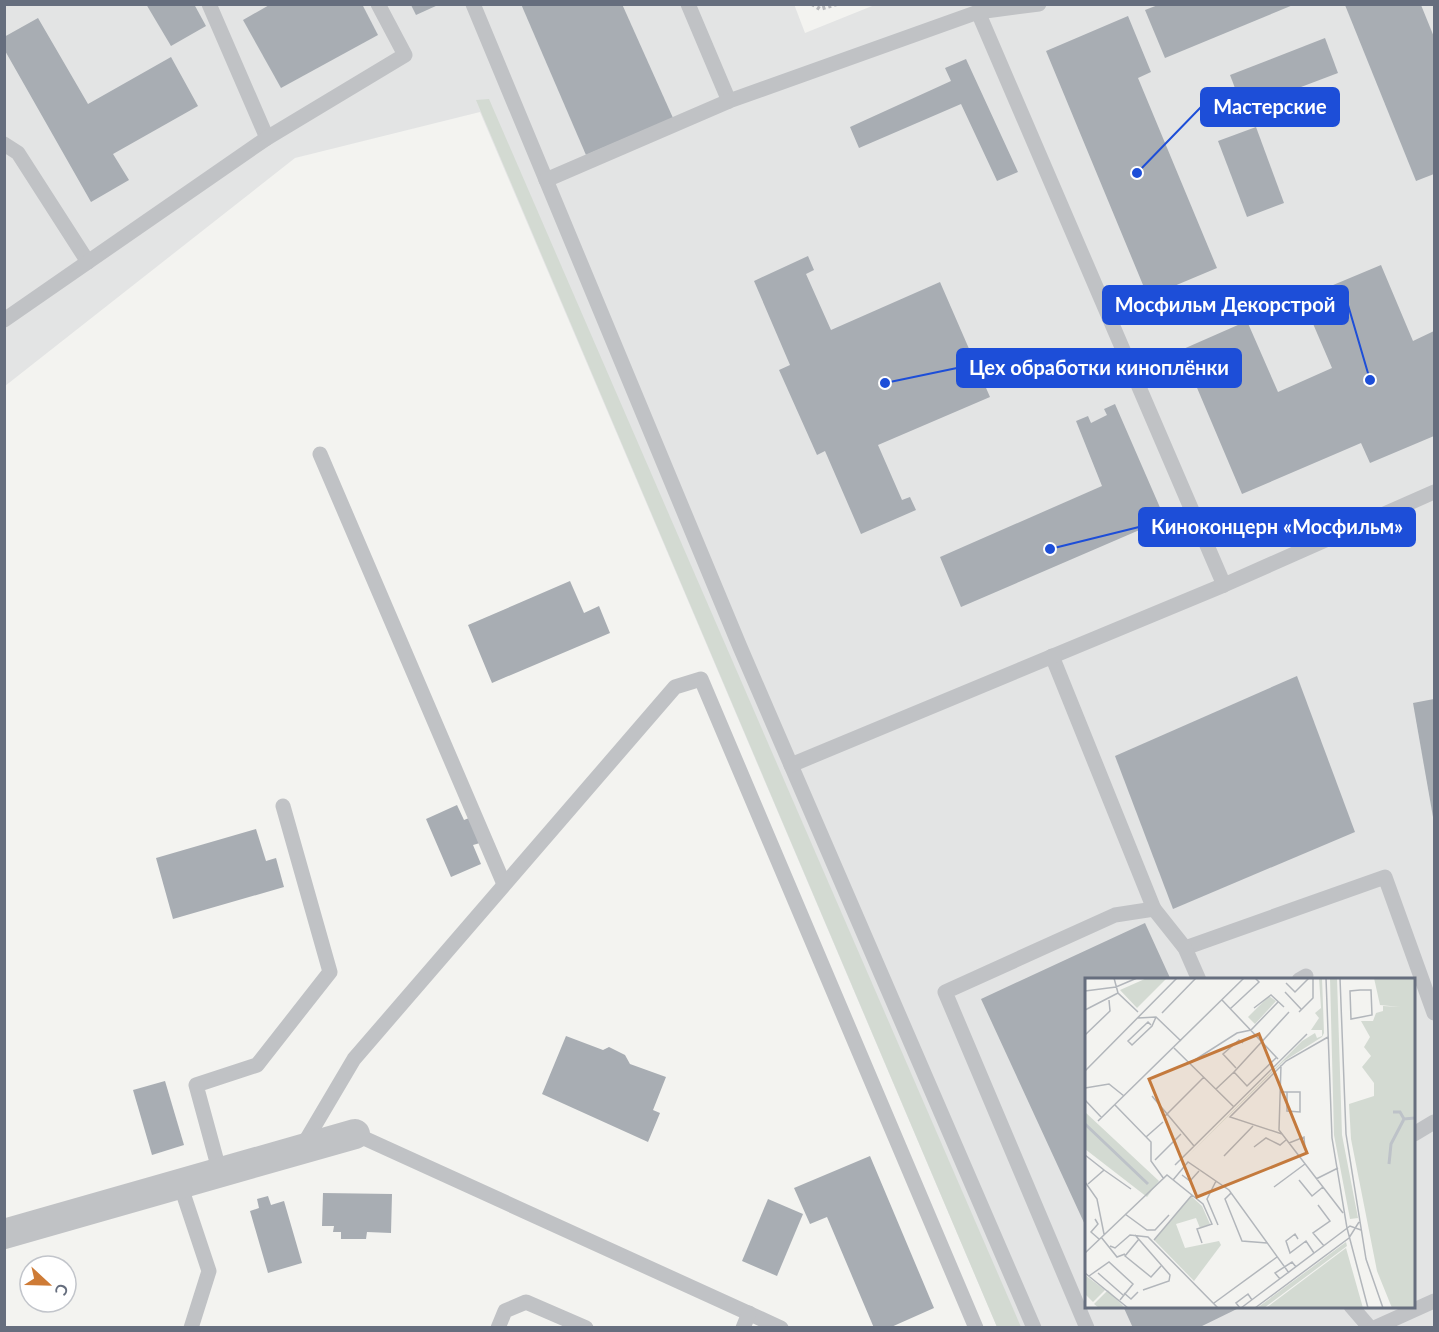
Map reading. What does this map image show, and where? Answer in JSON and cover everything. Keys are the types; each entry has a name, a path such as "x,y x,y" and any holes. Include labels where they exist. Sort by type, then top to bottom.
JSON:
{"street":[{"path":"4,1234 355,1134"}],"lane":[{"path":"209,4 267,138"},
{"path":"4,320 267,138 405,55 378,4"},
{"path":"473,4 791,765 1034,1328"},
{"path":"688,4 729,101"},
{"path":"546,180 729,101 978,12 1039,4"},
{"path":"978,12 1224,585"},
{"path":"4,144 18,153 88,262"},
{"path":"320,454 504,884"},
{"path":"791,765 1224,585 1434,492"},
{"path":"1052,656 1154,909 1185,948 1198,978"},
{"path":"301,1150 354,1059 675,687 701,679 976,1328"},
{"path":"220,1173 196,1085 256,1065 330,972 283,806"},
{"path":"1185,948 1385,877 1434,1013"},
{"path":"1088,1328 945,992 1115,915 1154,909"},
{"path":"1415,1133 1434,1122"},
{"path":"355,1134 781,1328"},
{"path":"180,1184 209,1271 191,1328"},
{"path":"1352,1308 1372,1328 1434,1301"},
{"path":"498,1328 505,1311 526,1302 586,1328"},
{"path":"742,1328 749,1313"}],"path":[{"path":"812,4 826,9 837,4"}],"shaded area":[{"path":"794,4 805,33 877,4 1434,5 1434,1327 997,1327 480,112 295,158 5,386 5,5"},
{"path":"489,99 1021,1327 997,1327 476,100"}],"building":[{"path":"146,4 194,4 206,26 171,46"},
{"path":"271,4 362,4 378,35 281,88 243,20"},
{"path":"521,4 622,4 673,118 586,155"},
{"path":"411,5 438,5 416,15"},
{"path":"1158,5 1293,5 1165,58 1145,10"},
{"path":"1345,5 1421,5 1434,37 1434,174 1416,181"},
{"path":"1128,16 1151,72 1138,78 1217,268 1148,297 1046,51"},
{"path":"38,18 88,104 171,57 198,106 113,154 129,180 91,202 4,49 4,37"},
{"path":"1325,38 1338,73 1243,109 1230,75"},
{"path":"966,59 1018,172 997,181 961,104 859,148 850,127 951,81 945,68"},
{"path":"1256,127 1284,203 1247,217 1218,141"},
{"path":"808,256 814,270 806,274 831,330 940,282 990,397 878,445 902,500 910,497 916,510 861,534 825,451 817,455 779,370 790,365 754,281"},
{"path":"1381,265 1413,341 1434,331 1434,436 1370,463 1361,443 1242,494 1181,350 1247,321 1278,392 1332,368 1302,298"},
{"path":"1115,404 1165,519 961,607 940,557 1102,486 1076,421 1088,416 1091,423 1107,415 1104,409"},
{"path":"570,581 584,613 599,606 610,633 492,683 468,625"},
{"path":"1297,676 1355,832 1173,909 1115,756"},
{"path":"1434,699 1434,817 1433,817 1413,703"},
{"path":"457,805 464,820 469,818 480,843 473,845 481,864 451,877 426,819"},
{"path":"256,829 266,861 276,858 284,887 173,919 156,858"},
{"path":"1145,923 1170,978 1085,978 1085,1225 981,999"},
{"path":"566,1036 603,1050 609,1047 625,1055 630,1064 666,1077 653,1110 660,1113 648,1142 542,1094"},
{"path":"165,1081 184,1145 152,1155 133,1090"},
{"path":"870,1156 934,1308 889,1328 874,1328 827,1217 810,1224 794,1188"},
{"path":"323,1193 392,1194 391,1233 367,1232 366,1239 341,1239 341,1232 333,1232 334,1226 322,1226"},
{"path":"268,1196 271,1205 284,1201 302,1263 268,1273 250,1211 259,1208 257,1199"},
{"path":"768,1199 803,1214 777,1276 742,1261"},
{"path":"1124,1308 1239,1308 1198,1328 1133,1328"}],"place":[{"name":"Мастерские","path":"1137,173"},
{"name":"Мосфильм Декорстрой","path":"1370,380"},
{"name":"Цех обработки киноплёнки","path":"885,383"},
{"name":"Киноконцерн «Мосфильм»","path":"1050,549"}]}
